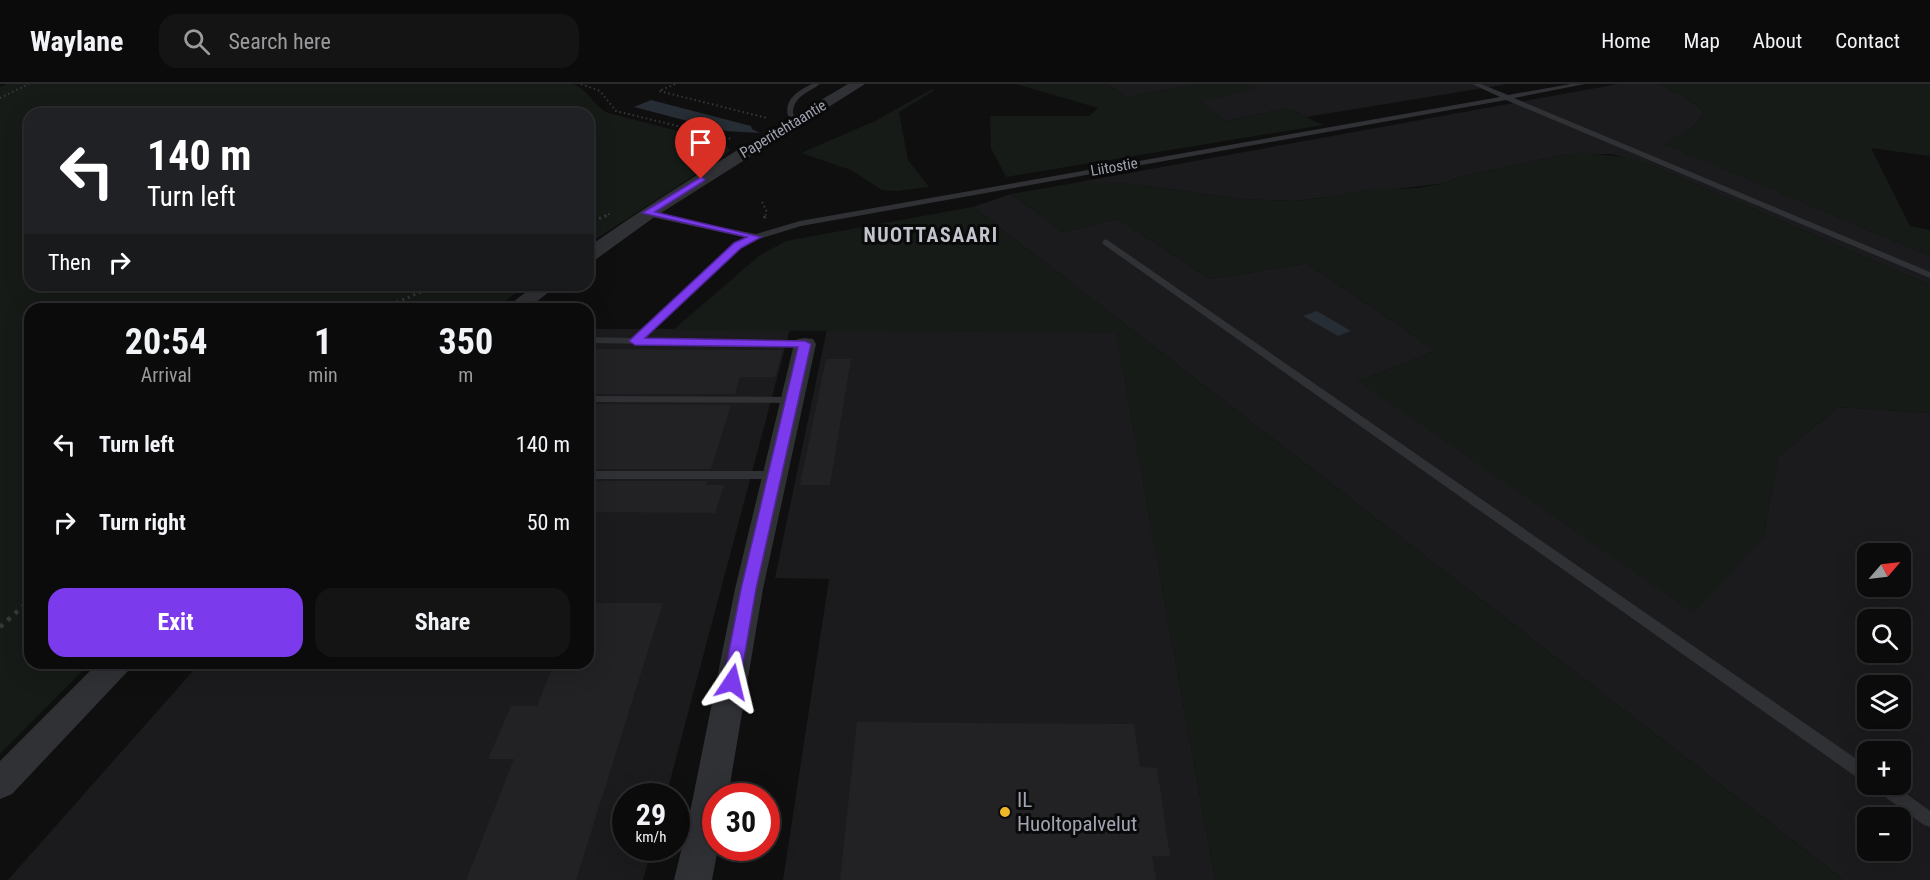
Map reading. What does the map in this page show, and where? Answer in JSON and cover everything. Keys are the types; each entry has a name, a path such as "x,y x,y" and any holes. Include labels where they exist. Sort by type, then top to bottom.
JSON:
{"street":[{"name":"Paperitehtaantie","path":"594,252 647,213 754,145 858,84"},
{"path":"522,303 540,291"},
{"path":"693,880 706,822 749,589 805,344"},
{"path":"0,783 111,669"}],"lane":[{"path":"800,119 790,115 790,103 793,98 816,84"},
{"path":"1475,84 1930,275"},
{"name":"Liitostie","path":"647,213 756,237 800,224 1582,84"},
{"path":"635,341 738,246 756,237"},
{"path":"1106,242 1857,768"},
{"path":"594,340 805,344"},
{"path":"594,399 791,400"},
{"path":"594,474 774,475"},
{"path":"1895,795 1930,820"}],"path":[{"path":"0,98 29,84"},
{"path":"581,84 598,88 604,93 607,103 615,111 754,145"},
{"path":"675,84 659,91 777,121"},
{"path":"394,303 424,291"},
{"path":"0,627 24,605"}],"shaded area":[{"path":"7,84 573,84 608,113 721,142 730,149 727,154 594,240 594,108 24,108 24,291 519,291 502,303 24,303 24,669 84,669 0,754 0,87"},
{"path":"1016,84 1105,84 1127,97 1200,84 1249,84 1258,89 1200,101 1226,121 1287,108 1323,125 1006,177 991,148 990,116 1089,116 1098,108"},
{"path":"1105,84 1200,84 1127,97"},
{"path":"1249,84 1508,84 1306,117 1287,108 1225,121 1199,100 1257,89"},
{"path":"1618,84 1659,84 1685,97 1704,112 1694,126 1665,144 1930,256 1930,285 1656,167 1612,154 1568,154 1459,177 1446,183 1294,201 1241,199 1131,184 1074,183"},
{"path":"1659,84 1930,84 1930,156 1871,148 1910,226 1930,230 1930,256 1664,144 1694,126 1704,112 1685,97"},
{"path":"932,89 935,90 899,112 908,160 929,187 896,191 882,190 851,170 801,153 875,121"},
{"path":"651,100 751,126 760,133 726,131 634,107"},
{"path":"1587,153 1630,158 1656,167 1930,285 1930,413 1838,407 1778,457 1763,539 1693,613 1358,381 1436,351 1307,263 1210,279 1118,219 1064,232 1011,194 1074,183 1100,182 1241,199 1294,201 1364,190 1418,188 1568,154"},
{"path":"1011,194 1064,232 1118,219 1210,279 1307,263 1436,351 1358,381 1763,539 1778,457 1838,407 1930,413 1930,880 1844,880 973,207"},
{"path":"973,207 1844,880 1215,880 1116,333 673,330 759,256 786,241"},
{"path":"1317,311 1351,331 1338,336 1303,316"},
{"path":"594,329 790,329 669,783 612,783 612,861 648,861 643,880 8,880 195,669 594,669"},
{"path":"827,329 1116,332 1215,880 783,880 829,579 775,578"}],"building":[{"path":"594,349 783,350 775,377 740,377 735,394 594,394"},
{"path":"826,359 851,359 830,485 800,485"},
{"path":"594,404 731,405 711,469 594,469"},
{"path":"594,481 707,481 705,485 724,485 715,513 594,512"},
{"path":"594,603 663,603 576,880 466,880 514,759 488,759 511,706 537,706 552,669 594,669"},
{"name":"IL Huoltopalvelut","path":"857,722 1134,724 1140,767 1157,768 1170,856 1152,856 1156,880 840,880"}],"place":[{"name":"IL Huoltopalvelut","path":"1005,812"}],"district":[{"name":"NUOTTASAARI","path":"931,235"}],"route":[{"path":"701,179 647,213 756,237 738,246 635,341 805,344 749,589 732,682"}]}
